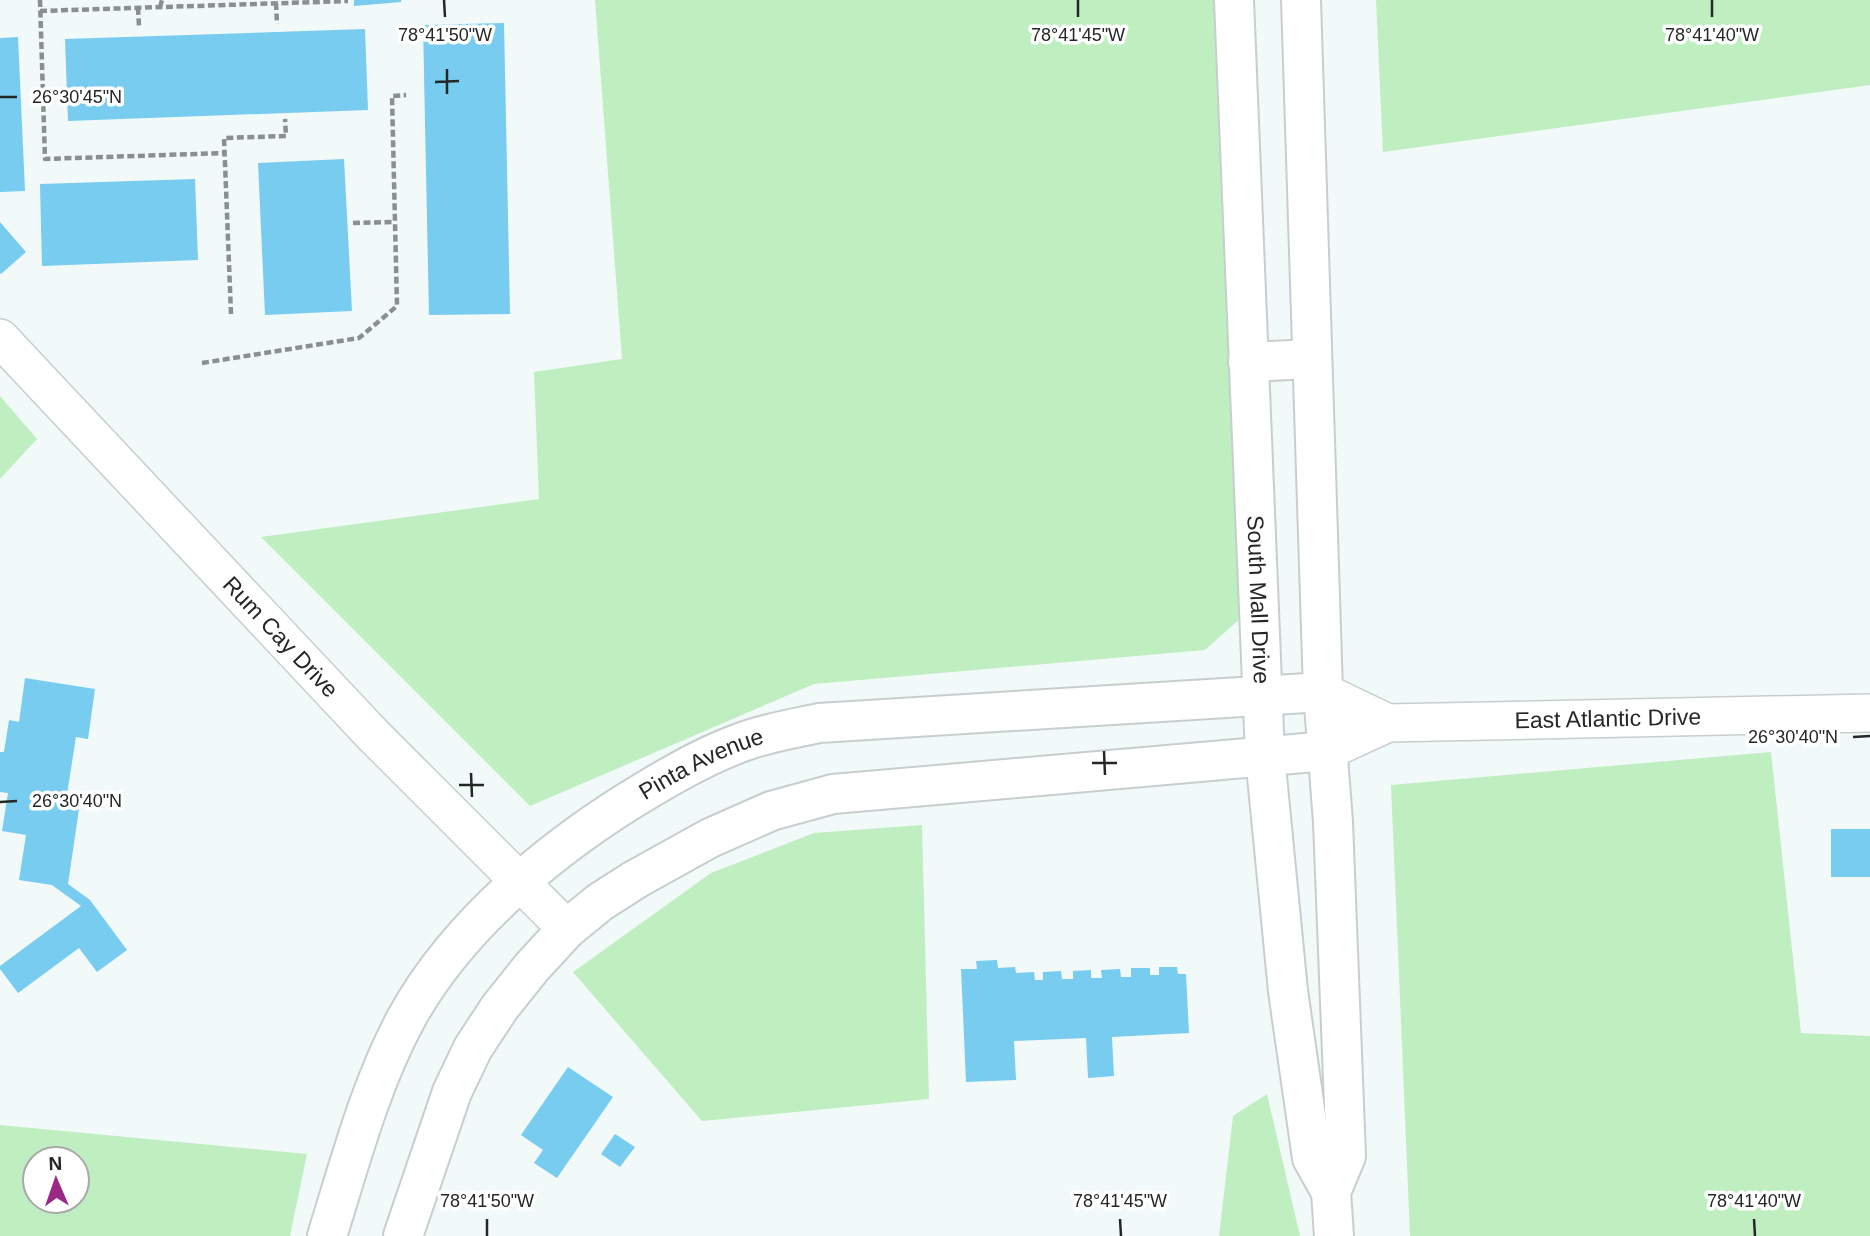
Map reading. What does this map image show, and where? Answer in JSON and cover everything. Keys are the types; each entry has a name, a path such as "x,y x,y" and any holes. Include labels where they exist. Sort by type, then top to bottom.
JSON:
{"street":[{"name":"South Mall Drive","path":"1234,0 1265,756 1288,991 1312,1158 1331,1192 1334,1236"},
{"name":"South Mall Drive","path":"1301,0 1322,692 1341,989 1346,1156 1331,1192"},
{"name":"Rum Cay Drive","path":"0,338 372,734 567,929"},
{"path":"1248,362 1311,359"},
{"name":"Pinta Avenue","path":"327,1236 374,1096 408,1017 440,968 479,922 559,848 600,818 688,765 751,739 818,723 1322,692"},
{"name":"East Atlantic Drive","path":"1322,692 1388,723"},
{"name":"East Atlantic Drive","path":"1327,751 1388,723 1870,713"},
{"path":"403,1236 452,1092 472,1048 508,997 567,929 600,902 635,879 710,838 771,811 833,794 1327,751"}],"path":[{"path":"40,0 45,159 224,153"},
{"path":"160,7 162,0"},
{"path":"40,10 348,1"},
{"path":"276,3 277,24"},
{"path":"138,8 139,27"},
{"path":"202,363 359,338 397,306 392,96 405,95"},
{"path":"231,314 224,138 286,136 285,119"},
{"path":"353,223 394,222"}],"green space":[{"path":"595,0 1218,0 1242,617 1205,650 814,684 530,806 261,537 539,499 534,372 622,359"},
{"path":"1376,0 1870,0 1870,85 1383,152"},
{"path":"0,396 37,439 0,479"},
{"path":"1771,752 1801,1033 1870,1036 1870,1236 1410,1236 1391,785"},
{"path":"922,825 929,1099 702,1121 573,972 711,873 814,833"},
{"path":"1267,1094 1300,1236 1219,1236 1233,1116"},
{"path":"0,1125 307,1154 290,1236 0,1236"}],"building":[{"path":"354,0 401,0 401,2 354,6"},
{"path":"504,23 510,314 429,315 423,25"},
{"path":"365,29 368,110 68,121 65,39"},
{"path":"18,37 25,191 0,192 0,38"},
{"path":"344,159 352,311 265,315 258,163"},
{"path":"195,179 198,260 42,266 40,184"},
{"path":"0,222 26,252 1,274 0,273"},
{"path":"25,678 95,689 88,739 76,737 65,807 79,809 68,884 90,900 127,950 97,972 79,948 18,993 0,966 81,906 52,885 19,880 26,835 2,831 8,793 0,792 0,752 4,752 9,720 19,722"},
{"path":"1831,829 1870,829 1870,877 1831,877"},
{"path":"997,960 998,968 1015,967 1016,973 1034,972 1035,980 1043,980 1043,972 1061,971 1062,979 1073,979 1073,971 1091,970 1091,978 1102,978 1101,970 1120,969 1121,977 1131,977 1131,968 1150,968 1150,975 1159,975 1159,967 1177,967 1178,974 1186,974 1189,1033 1112,1037 1114,1076 1088,1078 1086,1038 1014,1041 1016,1080 966,1082 961,969 977,969 976,961"},
{"path":"568,1067 613,1097 557,1178 534,1163 543,1150 521,1135"},
{"path":"615,1134 635,1147 620,1167 601,1154"}]}
